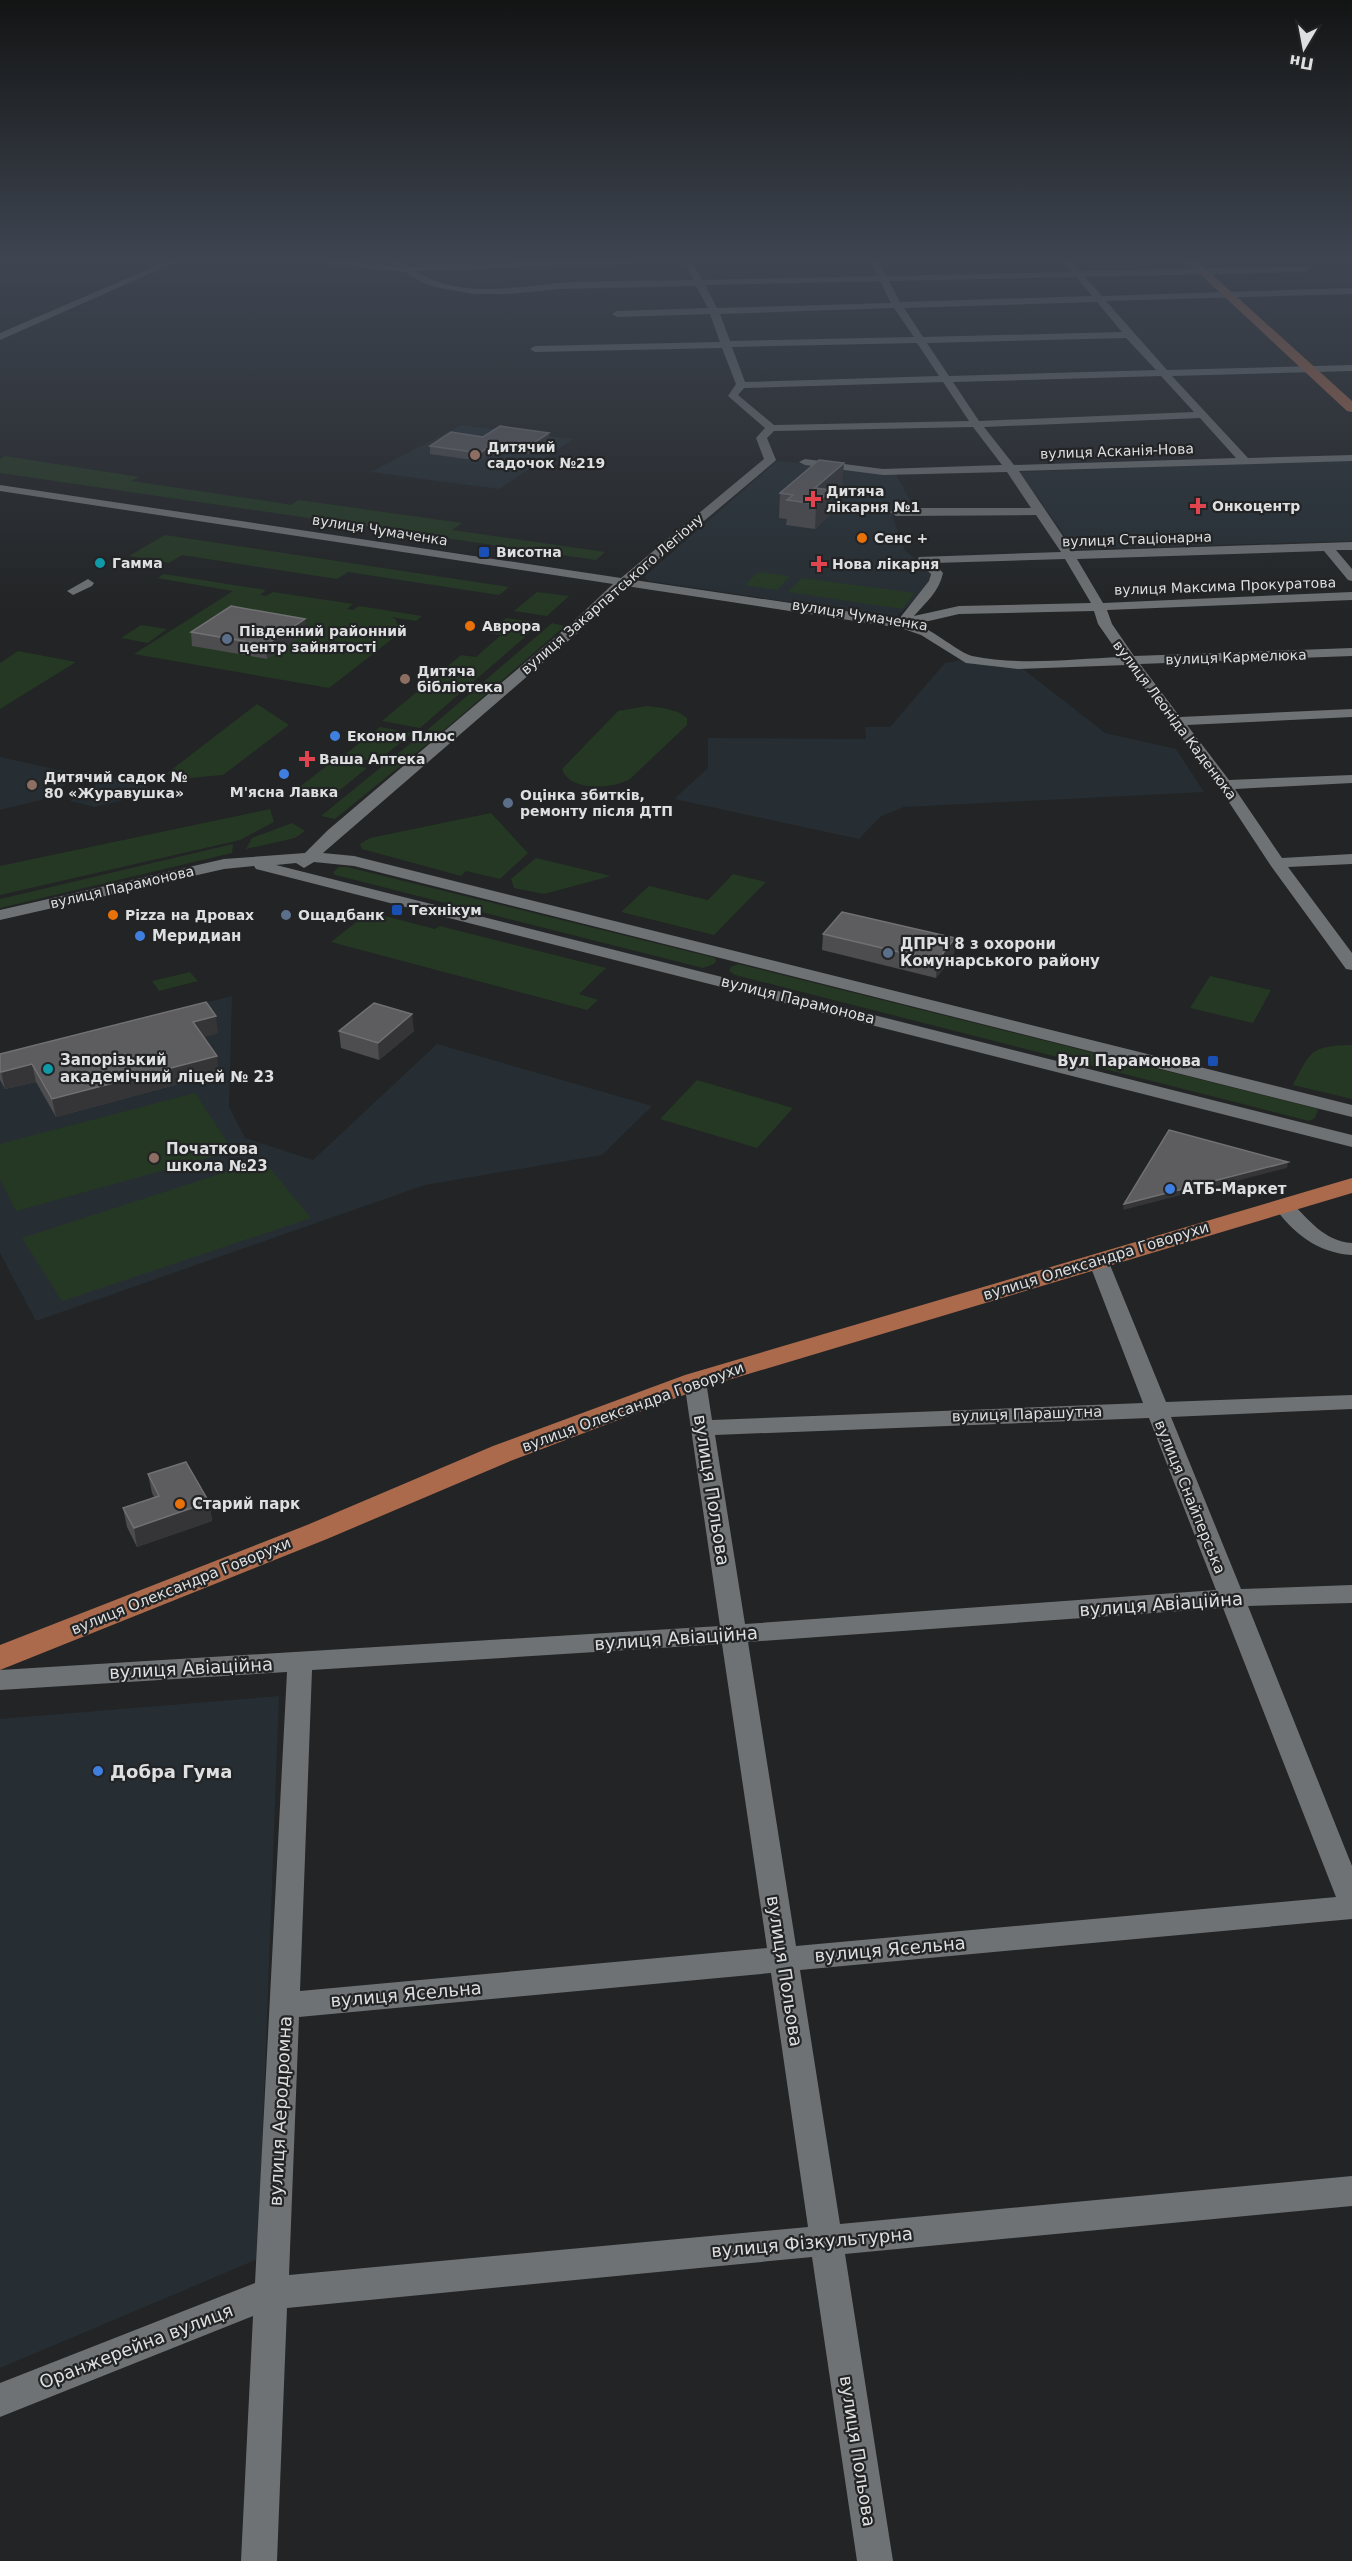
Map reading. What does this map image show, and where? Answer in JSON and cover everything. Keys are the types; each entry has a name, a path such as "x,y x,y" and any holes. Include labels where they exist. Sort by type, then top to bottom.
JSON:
{"main road":[{"path":"1319,379 1352,408"},
{"name":"вулиця Олександра Говорухи","path":"0,1658 317,1532 503,1453 696,1381 1352,1185"}],"street":[{"path":"739,379 741,385"},
{"path":"986,379 741,385 733,396 771,428 976,424 1202,415"},
{"path":"1169,379 1245,461"},
{"name":"вулиця Леоніда Каденюка","path":"946,380 1041,511 1099,606 1105,624 1130,661 1225,785 1277,862 1346,946 1352,965"},
{"name":"вулиця Закарпатського Легіону","path":"293,874 334,832 770,460 761,438 771,428"},
{"name":"вулиця Асканія-Нова","path":"805,462 884,472 1012,470 1352,458"},
{"name":"вулиця Чумаченка","path":"0,488 619,587 945,644"},
{"name":"вулиця Чумаченка","path":"0,499 619,587 903,624 926,632 945,644"},
{"path":"896,512 1041,511"},
{"name":"вулиця Стаціонарна","path":"903,624 907,614 929,593 937,579 937,573 923,560 1352,546"},
{"path":"1327,547 1352,577"},
{"path":"73,591 88,583"},
{"name":"вулиця Максима Прокуратова","path":"903,624 954,609 1018,610 1352,596"},
{"name":"вулиця Кармелюка","path":"945,644 966,659 1018,665 1352,652"},
{"path":"1177,721 1352,713"},
{"path":"1225,785 1352,779"},
{"name":"вулиця Парамонова","path":"0,915 215,865 310,857 354,861 1352,1111"},
{"path":"1277,862 1352,859"},
{"name":"вулиця Парамонова","path":"244,861 1352,1141"},
{"path":"709,977 729,956"},
{"path":"1283,1205 1322,1243 1331,1248 1352,1249"},
{"name":"вулиця Снайперська","path":"1098,1260 1352,1901"},
{"name":"вулиця Польова","path":"696,1381 875,2561"},
{"name":"вулиця Парашутна","path":"703,1428 1155,1408 1352,1402"},
{"name":"вулиця Авіаційна","path":"0,1680 734,1634 1231,1598 1352,1594"},
{"name":"вулиця Аеродромна","path":"260,2561 300,1662"},
{"name":"вулиця Ясельна","path":"285,2005 1352,1907"},
{"name":"вулиця Фізкультурна","path":"272,2293 1352,2191"},
{"name":"Оранжерейна вулиця","path":"0,2400 272,2293"}],"shaded area":[{"name":"Дитячий садочок №219","path":"461,425 573,439 499,489 371,472"},
{"name":"Онкоцентр","path":"1352,460 1352,541 1074,549 1020,472"},
{"path":"777,461 895,473 916,511 891,512 905,551 931,570 928,588 895,618 649,581 644,577"},
{"path":"966,659 1018,665 1105,733 1176,749 1204,792 904,807 881,816 859,839 674,799 708,768 708,738 866,739 865,727 890,727 945,663"},
{"name":"Дитячий садок № 80 «Журавушка»","path":"0,757 81,775 41,800 0,810"},
{"path":"107,777 149,787 133,798 95,807 70,801"},
{"name":"Початкова школа №23","path":"232,996 229,1107 245,1138 313,1160 437,1044 652,1106 602,1155 425,1185 36,1321 0,1253 0,1054"},
{"path":"279,1696 258,2259 0,2368 0,1719"}],"green space":[{"path":"5,456 139,477 131,481 291,505 299,500 462,523 452,530 605,552 596,560 0,473 0,459"},
{"path":"165,535 509,587 499,595 348,572 337,579 182,555 169,563 129,556"},
{"path":"758,572 790,576 777,590 745,585"},
{"path":"164,574 266,590 260,595 266,596 273,592 353,604 347,609 353,610 359,606 422,616 416,621 391,617 396,619 397,624 409,626 329,688 134,654 233,591 157,578"},
{"path":"802,578 915,593 902,609 788,592"},
{"path":"537,592 569,596 547,616 514,611"},
{"path":"506,618 541,623 420,728 382,721 461,655 476,657 501,635 488,633"},
{"path":"552,623 565,626 442,732 427,730"},
{"path":"141,625 167,629 148,643 121,638"},
{"path":"18,651 76,662 0,709 0,663"},
{"path":"257,704 289,725 223,775 190,778 166,774"},
{"path":"647,706 678,712 687,718 687,725 630,779 613,785 592,786 573,782 566,776 562,769 618,711"},
{"path":"380,727 413,733 376,762 343,756"},
{"path":"423,733 437,736 335,819 321,816"},
{"path":"333,761 367,768 329,799 293,792"},
{"path":"270,809 274,822 240,840 0,895 0,866"},
{"path":"491,813 528,853 500,879 466,871 461,876 362,849 360,844 370,838"},
{"path":"292,823 305,831 295,838 246,849 252,838"},
{"path":"233,844 232,853 0,908 0,899"},
{"path":"536,858 611,876 544,894 514,888 511,879"},
{"path":"339,867 347,867 715,958 716,961 703,968 335,875 333,872"},
{"path":"733,874 766,882 714,935 621,912 649,886 708,900"},
{"path":"369,912 435,929 440,926 606,968 579,994 598,1000 587,1010 331,942"},
{"path":"738,964 1318,1109 1315,1118 1309,1121 735,975 729,971 731,967"},
{"path":"190,972 198,981 159,991 152,981"},
{"path":"1210,976 1271,990 1253,1023 1190,1008"},
{"path":"1352,1045 1352,1099 1293,1085 1304,1064 1314,1052 1328,1047"},
{"path":"697,1080 793,1108 757,1148 660,1119"},
{"path":"195,1093 233,1151 16,1211 0,1179 0,1144"},
{"path":"263,1160 311,1218 62,1301 22,1238"}],"building":[{"path":"500,426 549,433 529,446 497,442 480,453 430,446 451,432 483,437"},
{"path":"819,460 844,463 815,488 831,490 816,504 787,500 793,495 780,493"},
{"path":"231,606 305,619 266,645 191,632"},
{"path":"842,912 955,938 937,961 823,934"},
{"path":"206,1002 216,1016 193,1022 217,1056 52,1099 32,1064 1,1072 0,1070 0,1054"},
{"path":"374,1003 412,1014 378,1043 339,1031"},
{"name":"АТБ-Маркет","path":"1169,1130 1288,1162 1124,1204"},
{"path":"186,1462 209,1502 134,1528 123,1508 159,1496 148,1474"}],"place":[{"name":"Дитячий садочок №219","path":"475,455"},
{"name":"Дитяча лікарня №1","path":"813,499"},
{"name":"Онкоцентр","path":"1198,506"},
{"name":"Сенс +","path":"862,538"},
{"name":"Висотна","path":"484,552"},
{"name":"Гамма","path":"100,563"},
{"name":"Нова лікарня","path":"819,564"},
{"name":"Аврора","path":"470,626"},
{"name":"Південний районний центр зайнятості","path":"227,639"},
{"name":"Дитяча бібліотека","path":"405,679"},
{"name":"Економ Плюс","path":"335,736"},
{"name":"Ваша Аптека","path":"307,759"},
{"name":"М'ясна Лавка","path":"284,774"},
{"name":"Дитячий садок № 80 «Журавушка»","path":"32,785"},
{"name":"Оцінка збитків, ремонту після ДТП","path":"508,803"},
{"name":"Технікум","path":"397,910"},
{"name":"Pizza на Дровах","path":"113,915"},
{"name":"Ощадбанк","path":"286,915"},
{"name":"Меридиан","path":"140,936"},
{"name":"ДПРЧ 8 з охорони Комунарського району","path":"888,953"},
{"name":"Вул Парамонова","path":"1213,1061"},
{"name":"Запорізький академічний ліцей № 23","path":"48,1069"},
{"name":"Початкова школа №23","path":"154,1158"},
{"name":"АТБ-Маркет","path":"1170,1189"},
{"name":"Старий парк","path":"180,1504"},
{"name":"Добра Гума","path":"98,1771"}]}
